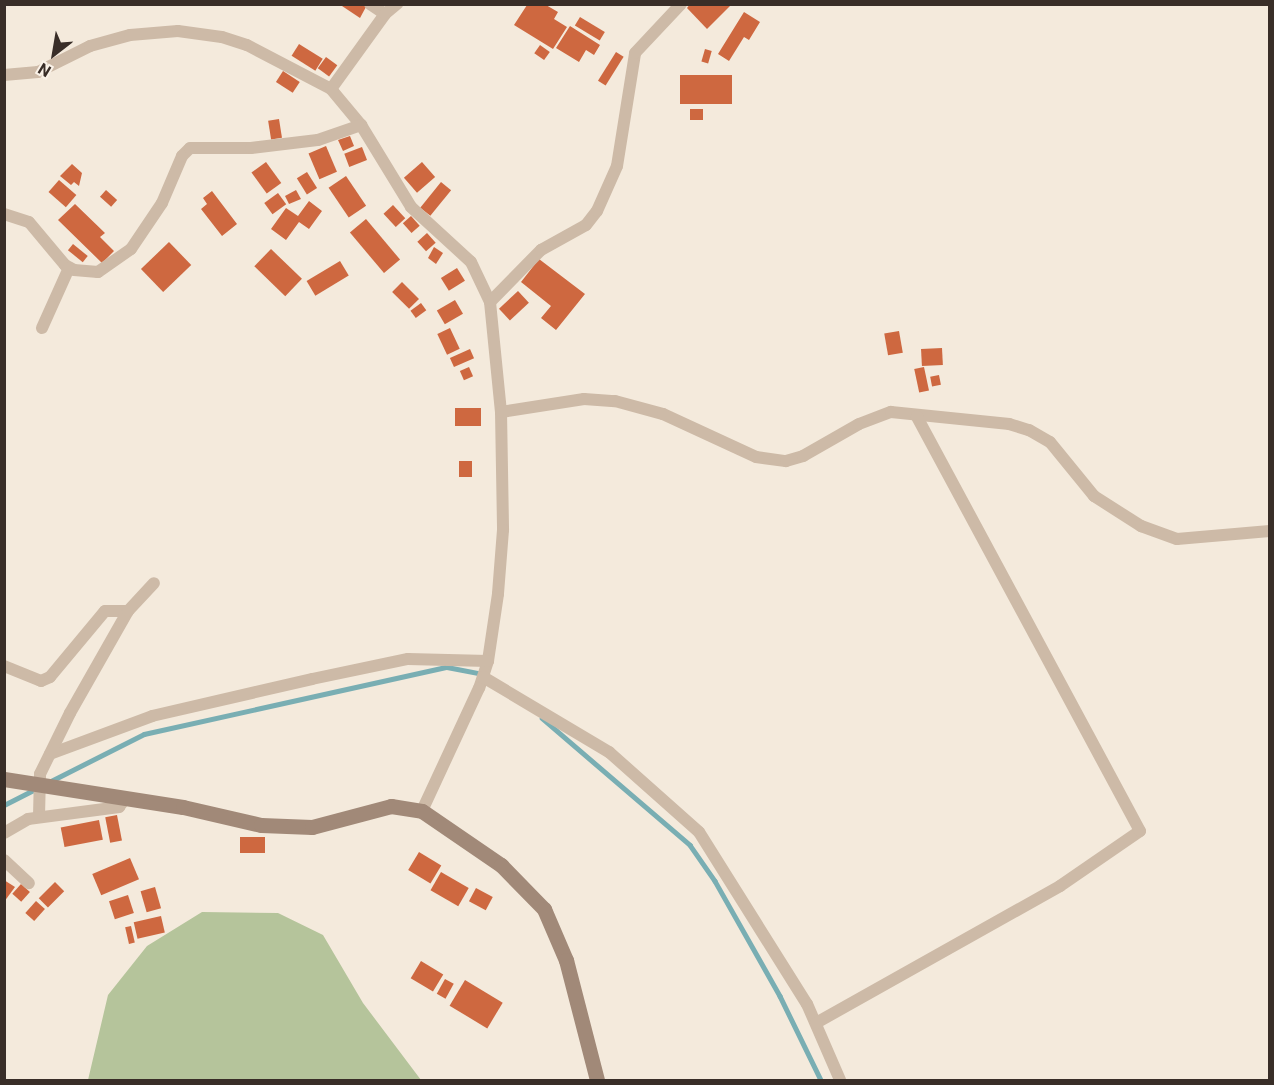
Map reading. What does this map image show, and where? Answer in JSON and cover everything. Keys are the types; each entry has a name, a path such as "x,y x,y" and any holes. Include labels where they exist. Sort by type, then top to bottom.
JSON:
{"street":[{"path":"370,4 386,14"},
{"path":"331,89 386,14 397,4"},
{"path":"490,302 541,250 586,225 597,211 617,166 634,53 681,4"},
{"path":"4,75 38,72 90,46 130,35 178,31 222,37 247,45 331,89 361,125 411,207 471,262 490,302 501,412 503,531 488,661 483,677 422,811"},
{"path":"4,214 29,222 69,268 98,272 131,249 162,204 182,156 190,148 251,148 318,140 361,125"},
{"path":"42,328 69,268"},
{"path":"501,412 584,399 615,401 663,414 756,457 786,461 803,456 874,418 891,412 1009,424 1029,430 1050,442 1094,496 1140,526 1177,539 1269,531"},
{"path":"816,1023 1060,886 1140,831 917,416"},
{"path":"39,816 39,786 50,754 128,611 154,583"},
{"path":"4,666 41,681 50,677 105,611 128,611"},
{"path":"50,754 152,716 312,679 408,659 488,661"},
{"path":"483,677 609,752 699,832 816,1023 840,1080"},
{"path":"7,783 126,799 261,825 312,826 391,806 422,811 501,865 544,909 566,960 597,1080"},
{"path":"4,833 39,816 118,807 126,799"},
{"path":"4,860 29,883"}],"green space":[{"path":"202,912 278,913 323,935 363,1003 421,1080 88,1080 108,995 147,946"}],"building":[{"path":"339,4 366,4 367,5 360,18"},
{"path":"690,4 732,4 707,29 687,8"},
{"path":"527,5 546,5 558,12 554,19 567,27 553,49 514,25"},
{"path":"744,12 760,22 749,40 744,37 729,61 718,54"},
{"path":"580,17 605,32 600,41 575,26"},
{"path":"570,26 600,45 594,55 586,50 579,62 556,48"},
{"path":"299,44 323,59 315,71 292,56"},
{"path":"540,45 550,52 544,60 534,53"},
{"path":"705,49 712,51 708,63 701,61"},
{"path":"616,52 624,57 606,86 598,81"},
{"path":"326,57 337,65 329,77 318,68"},
{"path":"283,71 300,82 293,93 276,82"},
{"path":"680,75 732,75 732,104 680,104"},
{"path":"690,109 703,109 703,120 690,120"},
{"path":"279,119 282,138 271,139 268,121"},
{"path":"350,136 354,146 343,151 338,140"},
{"path":"326,146 337,172 319,179 309,153"},
{"path":"362,147 367,160 349,167 344,154"},
{"path":"266,162 281,183 267,194 251,173"},
{"path":"422,162 435,177 417,193 404,178"},
{"path":"72,164 82,173 79,186 74,182 71,185 60,176"},
{"path":"307,172 317,188 307,194 297,178"},
{"path":"346,176 366,206 349,218 329,188"},
{"path":"59,180 76,195 66,207 49,192"},
{"path":"441,182 451,190 430,216 420,208"},
{"path":"106,190 117,200 111,207 100,197"},
{"path":"296,190 301,199 289,204 285,196"},
{"path":"212,191 237,224 222,236 201,209 207,204 203,198"},
{"path":"278,193 286,204 272,214 264,203"},
{"path":"309,201 322,211 309,229 299,222 286,240 271,229 286,208 298,216"},
{"path":"75,204 105,233 100,237 114,251 102,263 58,220"},
{"path":"393,205 405,218 396,227 383,214"},
{"path":"411,216 420,226 412,233 403,223"},
{"path":"366,219 400,260 384,273 350,232"},
{"path":"427,233 436,243 426,251 417,242"},
{"path":"169,242 191,265 163,292 141,269"},
{"path":"73,244 88,256 83,262 68,250"},
{"path":"434,247 443,253 436,264 428,258"},
{"path":"271,249 302,279 285,296 254,266"},
{"path":"539,259 585,294 556,330 541,318 551,306 521,282"},
{"path":"340,261 349,276 315,296 307,281"},
{"path":"457,268 465,281 449,291 441,278"},
{"path":"402,282 419,299 409,309 392,292"},
{"path":"518,291 529,303 510,320 499,309"},
{"path":"455,300 463,314 445,324 437,310"},
{"path":"421,303 426,310 416,318 410,311"},
{"path":"450,328 460,349 447,355 437,334"},
{"path":"899,331 903,353 888,355 884,334"},
{"path":"942,348 943,365 922,366 921,349"},
{"path":"470,349 474,358 454,367 450,358"},
{"path":"469,367 473,376 464,380 460,371"},
{"path":"924,367 929,390 919,393 914,369"},
{"path":"939,375 941,385 932,387 930,377"},
{"path":"455,408 481,408 481,426 455,426"},
{"path":"459,461 472,461 472,477 459,477"},
{"path":"117,815 122,841 110,843 105,817"},
{"path":"99,820 103,840 65,847 61,827"},
{"path":"240,837 265,837 265,853 240,853"},
{"path":"419,852 441,865 430,883 408,870"},
{"path":"130,858 139,879 101,895 92,874"},
{"path":"441,872 469,888 458,906 430,890"},
{"path":"4,880 15,887 4,902"},
{"path":"55,882 64,891 48,907 39,898"},
{"path":"21,884 30,892 21,902 12,894"},
{"path":"155,887 161,908 147,912 141,891"},
{"path":"476,888 493,897 486,910 469,901"},
{"path":"128,895 134,913 115,919 109,901"},
{"path":"36,901 45,909 34,921 25,913"},
{"path":"161,916 165,933 138,939 134,922"},
{"path":"131,926 135,943 129,944 125,927"},
{"path":"421,961 443,974 433,992 411,978"},
{"path":"445,979 454,984 446,999 437,994"},
{"path":"465,980 503,1003 487,1028 450,1006"}],"waterway":[{"path":"49,782 144,734 447,667 483,674"},
{"path":"542,718 690,845 715,881 780,996 821,1080"},
{"path":"4,805 37,788"}]}
